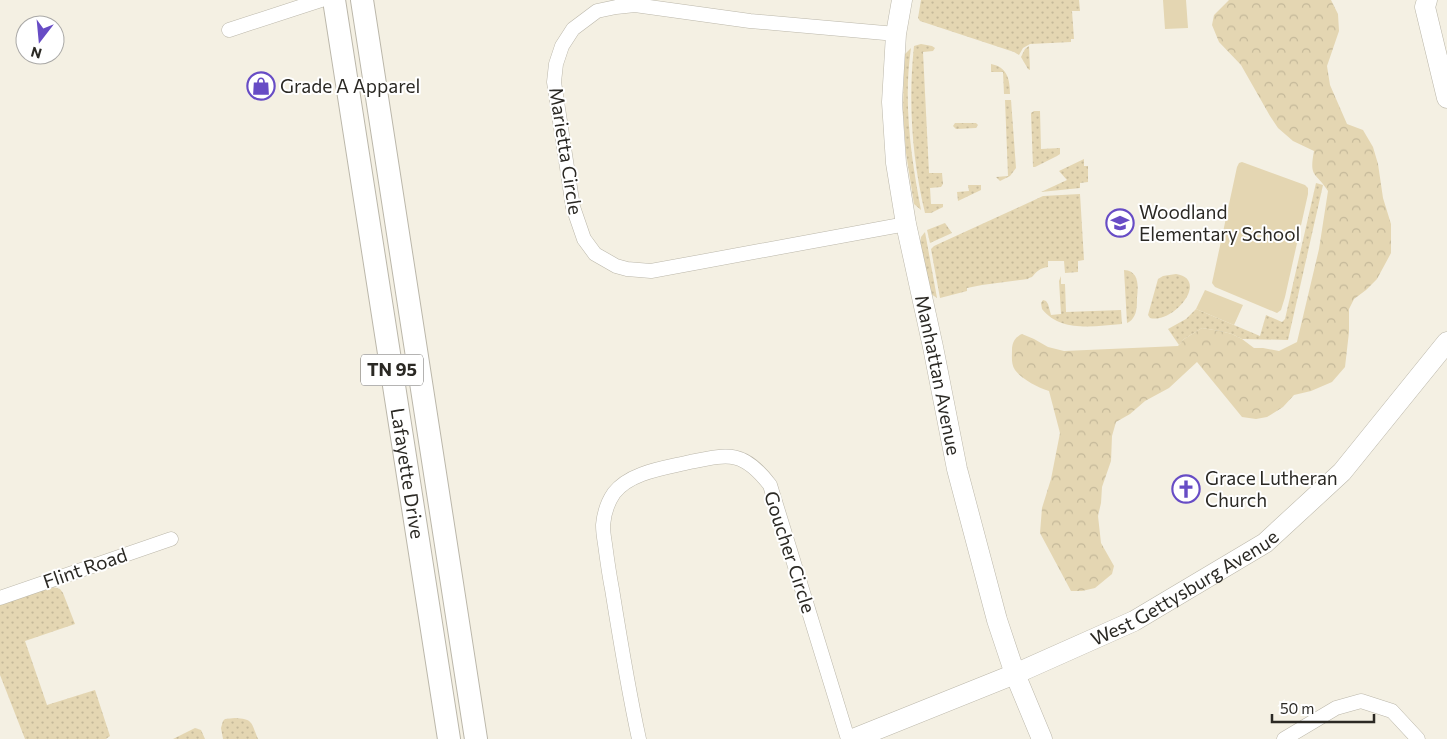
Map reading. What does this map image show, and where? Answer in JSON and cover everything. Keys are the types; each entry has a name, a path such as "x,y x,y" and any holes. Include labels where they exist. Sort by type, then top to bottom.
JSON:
{"main road":[{"name":"Lafayette Drive","path":"334,0 449,739"},
{"name":"Lafayette Drive","path":"362,0 476,739"},
{"path":"419,544 414,576 438,739"}],"street":[{"path":"229,30 320,0"},
{"name":"Manhattan Avenue","path":"902,0 896,34 892,102 896,162 906,224 933,346 957,469 997,620 1015,674 1042,739"},
{"path":"1426,0 1425,7 1447,98"},
{"name":"Marietta Circle","path":"896,34 750,20 635,5 616,7 597,11 573,29 562,46 556,64 554,82 573,208 584,240 595,254 616,266 627,270 651,271 906,224"},
{"name":"West Gettysburg Avenue","path":"853,739 1015,674 1134,621 1265,543 1342,472 1447,342"},
{"name":"Goucher Circle","path":"639,739 608,568 603,527 606,508 614,493 627,481 647,473 716,456 734,456 749,463 770,484 848,739"},
{"name":"Flint Road","path":"0,598 170,538"},
{"path":"1284,739 1336,708 1362,701 1392,711 1418,739"}],"green space":[{"path":"921,0 1079,0 1080,11 1072,11 1074,39 1071,39 1071,42 1030,44 1023,48 1019,55 920,21 918,18"},
{"path":"1163,0 1186,0 1188,28 1165,29"},
{"path":"1229,0 1331,0 1338,14 1339,31 1327,66 1330,85 1347,124 1363,130 1373,147 1378,164 1383,198 1391,224 1391,253 1377,279 1354,299 1349,309 1349,332 1345,367 1332,382 1311,391 1294,395 1283,407 1267,417 1256,419 1242,417 1197,362 1169,388 1145,401 1130,414 1116,422 1112,436 1111,461 1102,487 1098,516 1101,543 1114,566 1112,574 1095,588 1071,591 1040,533 1042,508 1051,479 1060,433 1049,391 1026,380 1014,368 1012,347 1016,339 1022,334 1048,347 1064,351 1178,346 1184,339 1202,328 1232,334 1254,348 1279,351 1297,342 1319,249 1328,191 1314,174 1312,166 1314,151 1293,141 1278,128 1241,65 1219,42 1212,25 1214,15"},
{"path":"921,44 935,48 933,51 923,52 929,173 942,173 943,184 941,187 930,188 931,204 943,204 943,207 931,213 925,213 917,172 912,130 911,88 914,46"},
{"path":"1029,46 1030,70 1021,57"},
{"path":"911,48 908,89 909,129 921,210 914,204 906,153 903,113 904,55"},
{"path":"991,64 1001,68 1006,74 1010,94 1004,94 1003,72 991,72"},
{"path":"1005,100 1011,100 1016,168 1010,176 1000,181 996,177 1008,176"},
{"path":"1040,111 1041,149 1060,148 1060,154 1033,167 1031,113"},
{"path":"955,123 976,123 978,125 976,128 956,129 953,126"},
{"path":"1084,159 1084,166 1088,166 1088,182 1080,183 1080,188 1041,192 1067,180 1059,171"},
{"path":"1242,162 1305,185 1308,188 1285,297 1281,310 1277,313 1215,287 1212,283 1237,167"},
{"path":"1316,183 1323,185 1288,340 1242,339 1232,334 1202,328 1184,339 1179,345 1168,329 1186,319 1196,309 1260,336 1266,315 1282,322 1285,319"},
{"path":"968,185 981,185 981,190 958,201 957,192 969,191"},
{"path":"1080,194 1084,260 1078,261 1078,272 1065,273 1064,261 1048,261 1048,267 1039,270 1028,279 967,288 967,291 940,298 931,249 934,246 1043,196"},
{"path":"945,223 952,233 930,243 927,230"},
{"path":"925,232 937,298 931,294 920,243 921,237"},
{"path":"1124,270 1133,273 1138,285 1136,311 1132,319 1127,323"},
{"path":"1176,274 1186,278 1190,284 1185,300 1169,314 1159,318 1150,318 1148,315 1158,279 1163,276"},
{"path":"1061,276 1061,284 1065,284 1066,312 1121,310 1122,324 1079,326 1059,322 1050,317 1042,309 1041,303 1043,300 1046,301 1051,315 1061,314 1059,281"},
{"path":"1205,290 1243,305 1234,325 1196,309"},
{"path":"53,587 60,589 63,593 75,624 25,641 47,705 95,690 110,736 106,739 25,739 0,675 0,604"},
{"path":"235,718 249,721 258,739 223,739 221,728 223,721"},
{"path":"195,728 201,730 205,739 173,739"}],"place":[{"name":"Grade A Apparel","path":"261,86"},
{"name":"Woodland Elementary School","path":"1120,223"},
{"name":"Grace Lutheran Church","path":"1186,489"}]}
